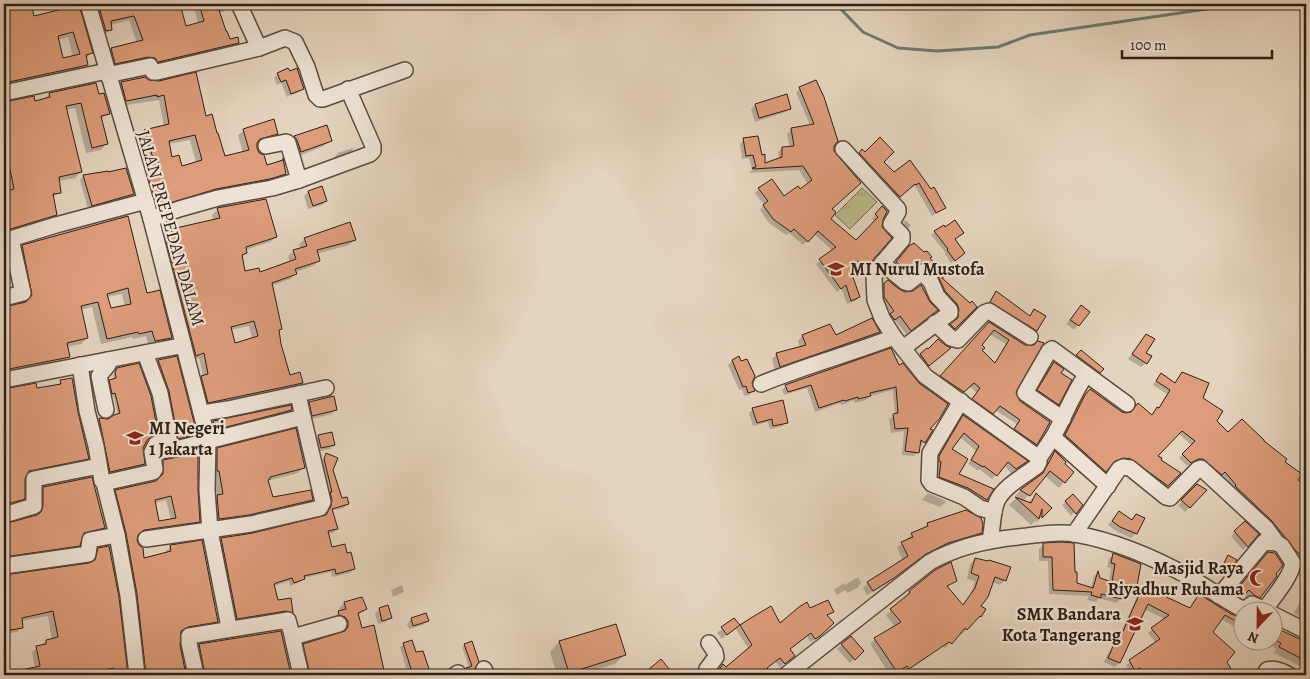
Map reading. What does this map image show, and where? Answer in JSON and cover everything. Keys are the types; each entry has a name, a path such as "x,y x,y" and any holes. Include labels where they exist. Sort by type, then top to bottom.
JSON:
{"street":[{"name":"JALAN PREPEDAN DALAM","path":"4,380 183,344 151,219 88,4"},
{"path":"239,4 258,48"},
{"path":"4,93 150,66 153,72 157,72 258,48 285,38 295,42 318,97 323,99 406,70"},
{"path":"151,219 218,198 272,188 299,180 370,154 372,146 348,89"},
{"path":"266,146 288,143 299,180"},
{"path":"843,150 898,209 891,224 902,236 902,240 882,263 874,277 874,294 882,318 898,343 925,376 1039,458"},
{"path":"4,298 23,293 7,240 56,225 146,202"},
{"path":"761,384 790,372 856,352 898,343 935,323 950,312 937,296 923,272 919,272 908,283 882,263"},
{"path":"935,323 951,338 958,340 984,313 989,311 1030,337"},
{"path":"183,344 208,440 207,490 210,531 228,629"},
{"path":"1063,419 1025,393 1049,351 1052,349 1127,404"},
{"path":"104,483 153,472 155,469 152,452 156,444 169,439 160,393 145,353"},
{"path":"106,410 99,376 108,365 107,360"},
{"path":"80,365 87,411 116,534 128,596 137,675"},
{"path":"991,535 994,512 1000,495 1039,462 1039,458 1063,419 1073,393 1086,375"},
{"path":"202,413 326,388"},
{"path":"146,539 251,524 322,506 323,502 298,394"},
{"path":"961,402 930,453 928,480 932,484 964,497 980,508 994,512"},
{"path":"152,452 173,449 303,417"},
{"path":"1052,437 1108,486"},
{"path":"4,515 34,506 34,479 99,466"},
{"path":"1077,530 1119,469 1126,466 1130,468 1166,497 1170,498 1201,468 1266,528 1277,543 1282,546 1293,563 1272,602"},
{"path":"786,675 930,562 991,535 1041,534 1077,530 1126,547 1192,579 1232,603"},
{"path":"4,566 88,554 90,540 116,534"},
{"path":"1219,596 1264,542 1277,543"},
{"path":"1282,617 1306,631"},
{"path":"196,675 189,637 288,620 301,675"},
{"path":"293,639 294,636 339,624"},
{"path":"705,675 716,657 709,643"},
{"path":"1264,675 1270,669 1289,675"}],"green space":[{"path":"862,188 877,202 850,229 835,215"}],"building":[{"path":"4,4 31,4 34,16 79,5 93,53 86,55 88,65 4,83","holes":["73,32 80,54 63,58 58,36"]},
{"path":"98,4 180,4 186,26 204,21 199,4 217,4 230,39 238,37 239,43 158,62 155,58 148,57 115,64 111,48 143,40 134,16 111,21 112,30 106,31"},
{"path":"288,68 290,71 297,68 304,89 291,94 286,80 281,82 277,73"},
{"path":"196,72 206,116 212,114 225,156 249,150 243,129 274,119 278,134 260,139 257,143 257,148 259,153 264,155 267,165 283,160 283,158 286,174 270,179 216,189 157,207 148,177 161,173 157,158 153,158 144,130 169,124 164,95 126,101 121,82 145,77 149,80 159,81","holes":["195,135 202,160 182,166 179,155 172,157 169,141"]},
{"path":"816,80 824,97 838,141 834,146 834,151 861,183 832,209 836,212 831,219 856,240 878,217 875,214 882,206 887,211 882,227 892,238 872,261 866,272 858,261 853,264 858,274 851,272 860,297 851,301 846,285 841,289 819,259 836,247 818,231 808,242 794,229 791,232 773,219 763,205 768,201 758,188 772,179 784,196 798,186 800,189 812,180 803,166 753,169 756,167 753,155 746,156 743,138 758,136 762,155 765,154 765,163 782,157 782,147 794,146 791,128 814,124 799,87"},
{"path":"96,83 99,94 104,93 110,114 101,116 108,144 92,148 81,103 66,106 82,172 59,177 61,193 53,194 57,215 4,231 4,192 14,189 10,169 4,171 4,102 34,96 35,101 50,97 49,93"},
{"path":"787,94 791,109 759,118 755,104"},
{"path":"327,125 332,141 301,152 294,136"},
{"path":"880,137 894,152 884,162 894,172 910,160 931,189 934,187 946,208 936,213 919,183 915,184 900,197 859,153 862,149 865,152"},
{"path":"126,168 134,194 92,206 83,175"},
{"path":"322,186 327,201 313,206 308,191"},
{"path":"266,199 277,237 246,247 247,253 242,255 245,271 259,268 260,272 296,259 293,250 307,246 304,238 350,222 356,240 317,250 320,261 295,269 297,274 272,283 282,329 279,330 281,344 290,375 300,372 303,383 208,403 201,376 208,374 204,353 196,356 164,233 177,230 176,228 220,218 217,208","holes":["254,321 258,336 235,343 231,327"]},
{"path":"128,216 147,293 160,290 172,338 155,341 152,331 107,339 98,302 81,306 88,338 67,343 70,357 4,370 4,307 26,302 32,295 22,245","holes":["128,288 131,304 111,308 107,294"]},
{"path":"955,220 964,233 955,239 965,253 955,261 934,231 944,225 945,227"},
{"path":"914,243 924,252 927,251 932,257 930,258 945,276 942,278 977,307 955,329 950,324 958,318 959,309 945,291 938,276 925,263 917,264 907,272 896,262 909,246"},
{"path":"888,280 905,292 913,291 921,285 930,302 938,310 911,331 900,316 895,320 890,314 894,311 884,297 884,283"},
{"path":"996,291 1030,316 1034,309 1046,316 1037,331 990,302"},
{"path":"1081,305 1090,312 1079,326 1070,320"},
{"path":"872,318 880,332 780,367 776,353 806,345 802,335 830,324 836,335"},
{"path":"989,322 1025,345 1034,345 1038,341 1044,343 1016,392 1020,401 1050,422 1037,445 1014,429 1020,420 1000,406 993,414 972,399 980,388 974,383 964,392 940,376","holes":["994,330 1009,340 995,363 982,350 985,348 982,345"]},
{"path":"1146,334 1155,339 1146,353 1152,356 1147,364 1132,354"},
{"path":"938,339 951,348 929,366 920,354"},
{"path":"891,348 899,365 903,363 919,383 948,404 940,418 930,429 933,430 925,443 921,440 919,453 905,451 908,428 895,429 893,414 898,413 896,387 870,393 871,396 844,400 819,408 811,385 788,392 785,385"},
{"path":"1081,350 1104,369 1100,373 1076,355"},
{"path":"177,356 197,434 178,439 169,391 158,360"},
{"path":"739,356 741,361 747,359 755,376 752,383 755,391 748,393 746,386 743,387 732,360"},
{"path":"1054,362 1064,369 1061,373 1072,380 1059,405 1037,390"},
{"path":"139,363 151,396 158,433 148,439 143,448 145,464 110,472 99,418 108,419 120,413 115,393 112,394 109,380 116,378 115,372 117,368"},
{"path":"1182,372 1209,383 1203,398 1223,411 1217,421 1228,432 1242,419 1264,441 1287,459 1285,462 1302,474 1298,480 1306,486 1302,494 1306,497 1303,506 1306,508 1306,517 1302,524 1306,528 1306,559 1296,551 1272,521 1235,486 1225,472 1222,475 1203,459 1198,459 1191,463 1182,454 1195,441 1182,431 1158,456 1181,473 1168,486 1131,459 1124,458 1115,461 1106,472 1065,435 1085,395 1090,389 1122,412 1131,412 1138,403 1152,415 1157,407 1159,408 1170,390 1156,381 1161,373 1175,383"},
{"path":"72,378 89,459 29,471 25,479 25,499 4,505 4,465 6,464 4,454 4,389 36,383 37,388 61,384 60,380"},
{"path":"334,396 337,410 312,416 309,402"},
{"path":"783,400 788,423 773,426 772,419 757,423 752,408"},
{"path":"291,405 292,410 215,430 213,421"},
{"path":"963,415 1028,461 1016,469 1008,462 997,476 984,466 971,460 979,446 964,433 952,449 968,459 959,474 994,489 987,500 968,488 939,477 941,462 939,461 939,456"},
{"path":"296,428 305,468 270,477 268,480 273,497 311,490 313,500 249,515 219,519 217,495 223,494 219,471 217,471 217,448"},
{"path":"332,432 335,445 321,448 318,435"},
{"path":"1055,451 1074,472 1065,483 1050,471 1030,496 1020,490 1043,473"},
{"path":"198,453 200,522 144,530 138,535 137,540 143,548 144,558 171,551 170,545 202,540 218,622 188,627 181,631 180,645 186,675 146,675 137,594 126,533 115,490 156,481 163,474 163,460","holes":["171,496 176,518 159,521 155,500"]},
{"path":"326,453 338,458 333,470 342,498 347,497 349,504 332,509 338,529 328,531 332,547 345,544 347,553 351,552 355,569 336,574 335,569 304,576 305,579 294,583 292,578 276,583 274,584 278,600 291,598 293,613 286,611 237,619 221,538 253,533 326,515 331,506 330,492 332,492 324,459"},
{"path":"92,477 105,528 84,533 80,546 4,557 4,524 37,515 41,512 43,506 43,487"},
{"path":"1197,484 1207,490 1190,508 1181,500"},
{"path":"1036,493 1052,508 1042,518 1042,509 1039,519 1015,497 1031,503"},
{"path":"1073,494 1083,505 1076,514 1065,501"},
{"path":"966,510 981,518 983,524 982,533 948,543 926,554 873,591 867,582 908,556 901,542 913,537 911,533 928,526 927,523"},
{"path":"1119,511 1132,520 1136,514 1145,518 1137,534 1120,527 1112,521"},
{"path":"1245,521 1259,534 1248,547 1234,531"},
{"path":"1043,543 1074,543 1077,583 1093,588 1098,571 1100,578 1112,582 1115,564 1111,563 1113,553 1141,564 1137,586 1126,584 1122,599 1101,594 1101,598 1091,595 1092,592 1053,590 1052,557 1043,557"},
{"path":"109,546 119,597 128,675 117,675 114,668 95,672 96,675 13,675 12,672 40,666 36,646 46,644 46,640 58,637 53,611 22,618 23,628 4,631 4,575 89,563 95,560 98,548"},
{"name":"Masjid Raya Riyadhur Ruhama","path":"1268,552 1275,553 1283,565 1276,574 1277,576 1260,598 1249,590 1244,595 1238,588"},
{"path":"1228,555 1237,560 1227,572 1221,569"},
{"path":"975,558 1011,567 1006,581 995,577 988,597 981,606 986,609 981,617 967,630 965,628 952,644 949,642 909,669 907,666 897,672 874,638 901,622 890,609 935,570 951,562 957,581 947,586 963,605 975,588 979,576 971,573"},
{"path":"1143,586 1190,608 1199,594 1232,614 1232,619 1225,615 1213,632 1232,649 1232,652 1235,652 1227,662 1231,669 1219,675 1144,675 1140,668 1135,671 1129,660 1160,639 1151,628 1169,615 1148,604 1120,663 1108,658 1113,646 1116,647"},
{"path":"362,597 367,609 358,613 362,628 374,625 385,675 310,675 303,644 345,631 348,627 348,621 345,617 339,615 338,611 346,609 344,602"},
{"path":"828,600 834,612 827,615 834,623 815,639 811,633 790,649 795,656 785,664 780,658 767,668 773,675 715,675 723,664 726,667 752,645 740,625 771,606 780,623 807,602 810,608"},
{"path":"388,605 392,618 382,621 379,608"},
{"path":"426,613 429,621 413,626 411,618"},
{"path":"734,618 740,625 727,635 721,627"},
{"path":"616,624 626,655 569,673 559,641"},
{"path":"281,631 291,675 205,675 199,644"},
{"path":"1282,631 1306,642 1306,661 1282,649"},
{"path":"851,636 864,651 855,660 841,644"},
{"path":"412,640 416,652 423,651 431,675 396,675 411,669 403,643"},
{"path":"472,641 479,662 475,668 477,675 467,675 466,668 472,666 464,644"},
{"path":"661,659 674,675 642,675 648,670"}],"waterway":[{"path":"836,4 863,32 898,48 937,51 998,47 1030,35 1241,4"}],"place":[{"name":"MI Nurul Mustofa","path":"836,269"},
{"name":"MI Negeri 1 Jakarta","path":"135,438"},
{"name":"Masjid Raya Riyadhur Ruhama","path":"1258,578"},
{"name":"SMK Bandara Kota Tangerang","path":"1135,624"}]}
